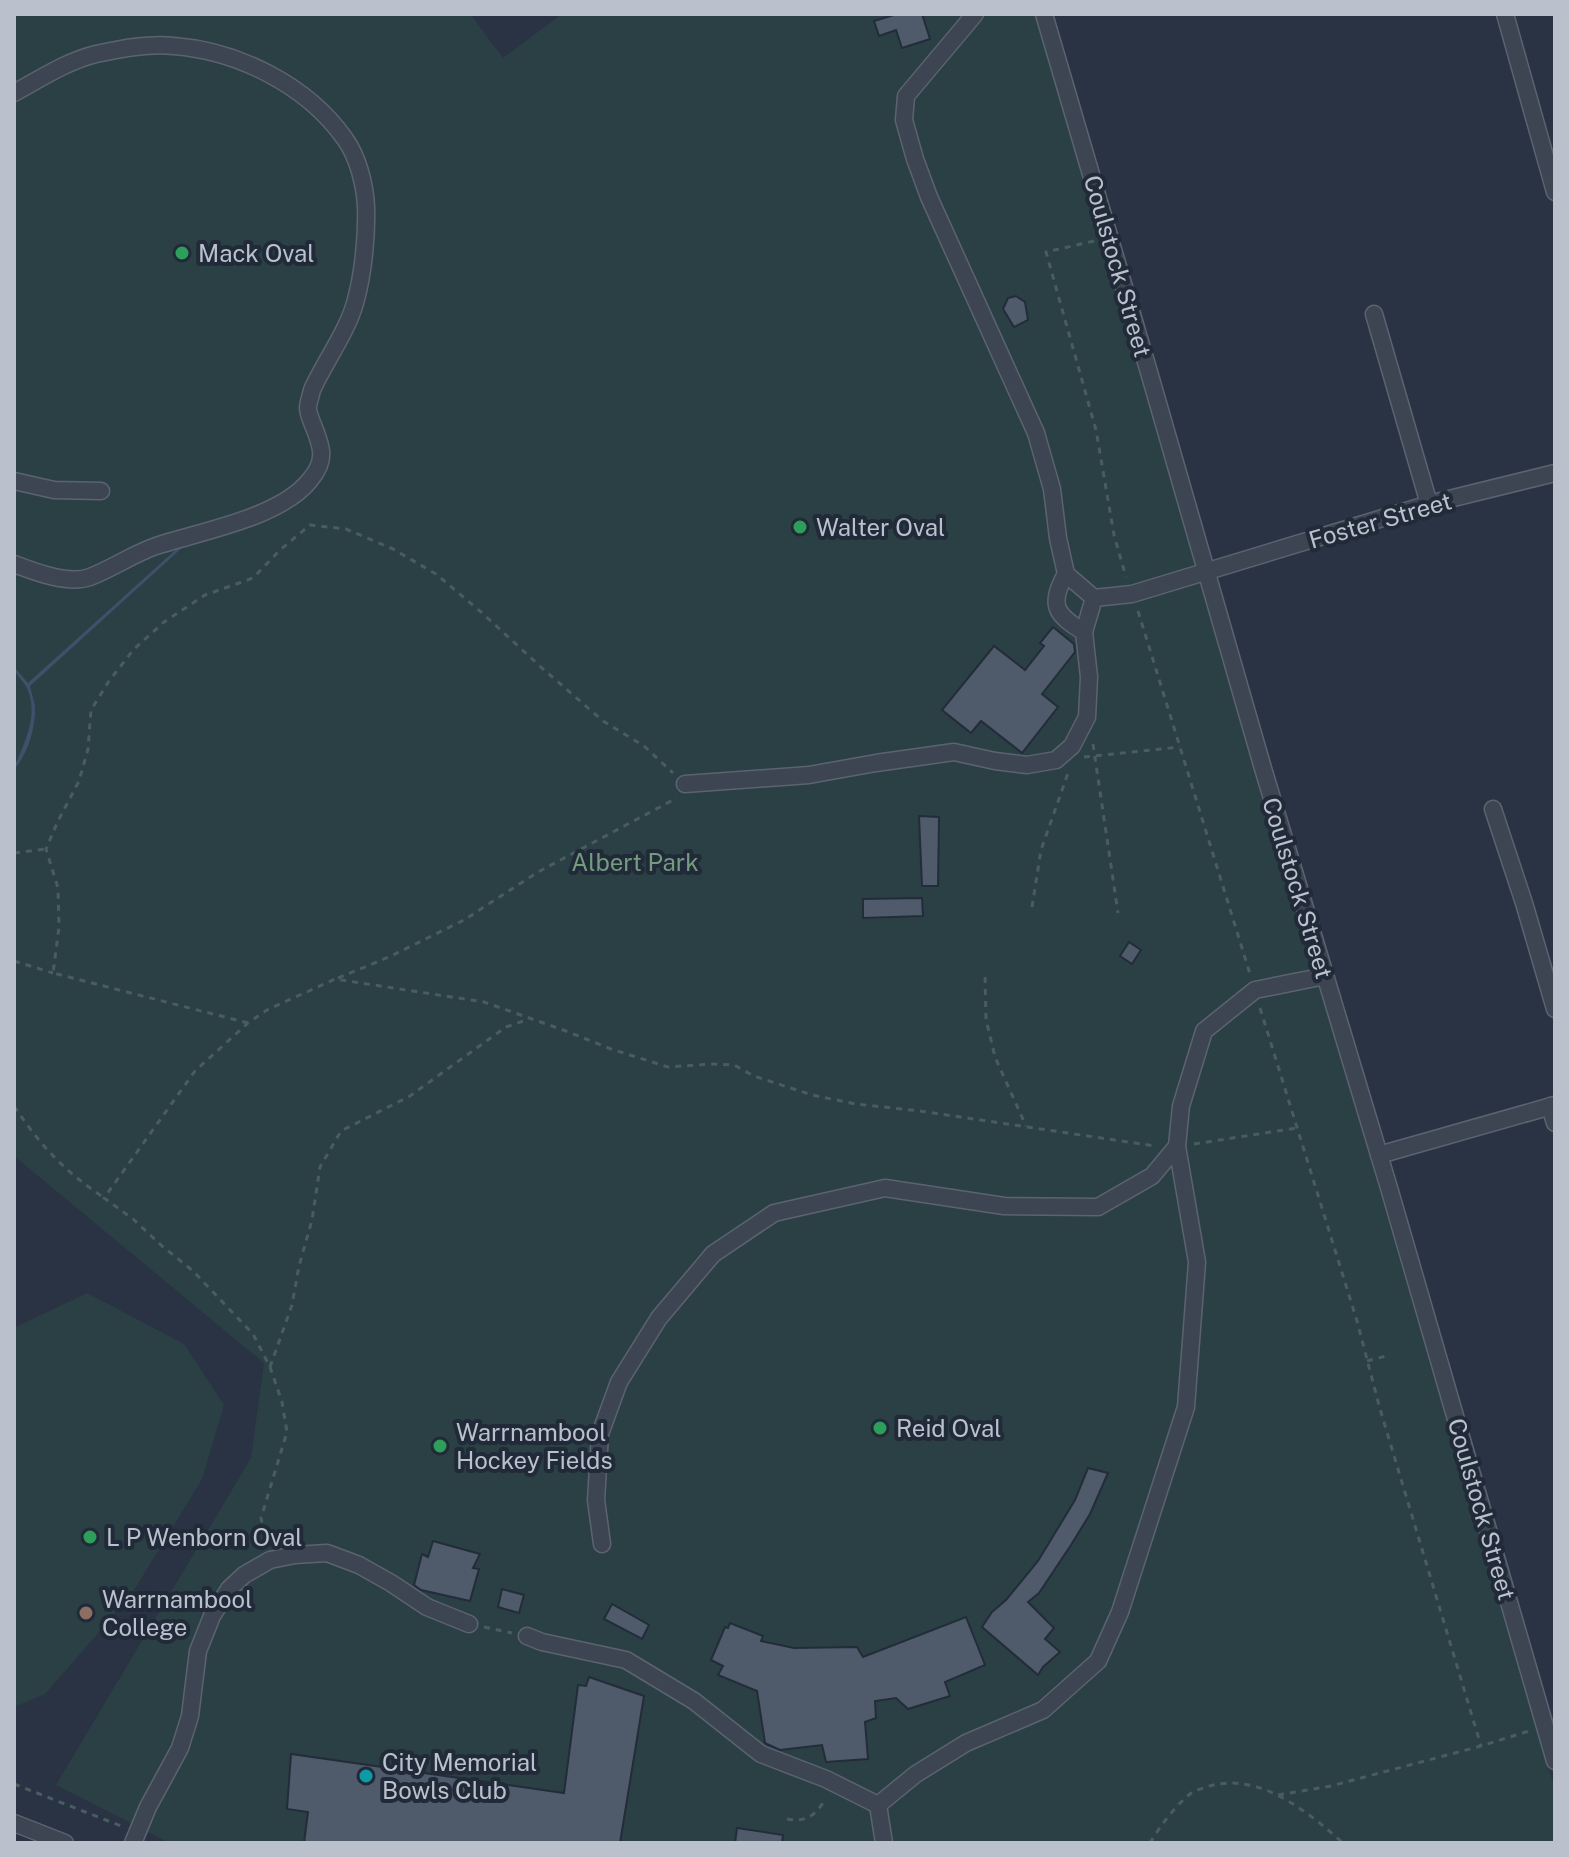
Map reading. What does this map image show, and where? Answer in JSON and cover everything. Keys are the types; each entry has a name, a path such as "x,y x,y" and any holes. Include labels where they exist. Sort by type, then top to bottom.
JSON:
{"street":[{"path":"685,784 809,775 954,752 1027,765 1062,765 1087,717 1089,677 1084,632 1094,598 1066,574 1052,489 1036,433 929,197 904,120 906,96 975,14"},
{"name":"Coulstock Street","path":"1044,14 1257,750 1553,1750"},
{"path":"1505,14 1555,192"},
{"path":"14,93 93,55 171,45 207,50 251,66 316,106 346,140 359,170 366,206 365,245 355,305 312,392 307,409 322,446 321,464 309,482 264,514 149,548 88,578 44,575 14,564"},
{"path":"1374,314 1429,504"},
{"name":"Foster Street","path":"1094,598 1132,594 1429,504 1555,473"},
{"path":"14,481 54,490 101,491"},
{"path":"1066,574 1055,601 1059,613 1084,632"},
{"path":"1493,809 1555,1009"},
{"path":"878,1805 916,1774 966,1743 1043,1710 1098,1661 1120,1612 1186,1407 1197,1262 1177,1146 1181,1106 1204,1031 1255,990 1325,976"},
{"path":"1379,1155 1552,1105 1555,1123"},
{"path":"602,1544 596,1500 600,1434 619,1382 659,1318 713,1254 774,1213 885,1188 1004,1206 1098,1207 1152,1176 1177,1146"},
{"path":"135,1838 180,1748 190,1716 198,1651 212,1616 229,1589 244,1575 270,1560 327,1553 359,1565 427,1607 469,1624"},
{"path":"527,1636 626,1660 694,1701 761,1754 829,1781 878,1805"},
{"path":"878,1805 884,1843"},
{"path":"14,1823 65,1843"}],"path":[{"path":"1109,237 1046,252 1096,430 1114,535 1357,1321 1380,1409 1481,1746"},
{"path":"53,973 59,927 58,888 46,849 79,781 88,749 91,710 134,649 164,622 205,595 253,578 310,525 346,529 393,549 436,574 603,721 644,746 685,784 673,800 538,872 464,920 389,957 267,1010 248,1023 195,1071 104,1198"},
{"path":"1087,717 1096,756 1118,913"},
{"path":"1032,907 1041,850 1062,765 1096,756 1180,747"},
{"path":"14,853 46,849"},
{"path":"14,961 248,1023"},
{"path":"985,977 986,1019 995,1057 1027,1127"},
{"path":"335,979 484,1002 668,1067 734,1065 754,1076 856,1104 1155,1146 1233,1139 1297,1128"},
{"path":"270,1367 292,1305 312,1220 320,1167 341,1131 410,1096 506,1027 529,1019"},
{"path":"14,1106 36,1139 77,1180 133,1219 193,1271 253,1334 270,1367 282,1402 287,1432 261,1518 270,1560"},
{"path":"1367,1361 1386,1356"},
{"path":"469,1624 527,1636"},
{"path":"1278,1795 1331,1786 1537,1729"},
{"path":"787,1819 806,1819 818,1811 829,1781"},
{"path":"1150,1843 1164,1821 1195,1791 1220,1782 1241,1782 1278,1795 1343,1843"},
{"path":"14,1784 135,1838"}],"green space":[{"name":"Albert Park","path":"14,14 470,14 503,58 562,14 1035,14 1555,1790 1555,1843 170,1843 56,1785 251,1458 264,1363 14,1156"},
{"name":"L P Wenborn Oval","path":"87,1293 184,1344 224,1405 202,1479 131,1595 45,1694 14,1707 14,1328"}],"water":[{"path":"196,535 30,686 35,706 32,731 27,748 14,769 27,734 31,707 27,688 14,667 28,683 191,536"}],"building":[{"path":"897,14 922,14 930,39 902,48 896,30 879,36 874,21"},
{"path":"1016,296 1025,302 1028,320 1014,327 1003,309 1008,298"},
{"path":"1053,627 1074,644 1075,652 1042,694 1058,707 1022,753 981,721 971,733 942,710 994,646 1025,670 1044,646 1040,643"},
{"path":"919,816 939,817 938,886 922,886"},
{"path":"922,898 923,916 863,918 863,899"},
{"path":"1129,942 1141,950 1132,964 1120,956"},
{"path":"1088,1468 1108,1473 1090,1514 1039,1593 1028,1602 1054,1628 1045,1639 1060,1652 1038,1675 982,1627 1038,1561 1075,1500"},
{"path":"433,1541 480,1554 473,1568 479,1569 470,1601 421,1590 414,1585 422,1554 428,1557"},
{"path":"502,1589 524,1595 519,1613 498,1607"},
{"path":"612,1604 649,1625 642,1639 604,1619"},
{"path":"966,1617 985,1665 945,1682 950,1696 908,1709 896,1698 875,1701 876,1718 865,1722 868,1759 826,1762 822,1745 780,1750 765,1743 757,1691 718,1675 723,1666 711,1660 725,1627 728,1628 730,1623 763,1636 761,1641 794,1648 857,1647 863,1657"},
{"name":"City Memorial Bowls Club","path":"589,1677 644,1696 620,1843 304,1843 308,1812 287,1809 291,1754 564,1793 578,1685 586,1686"},
{"path":"737,1828 783,1835 782,1843 735,1843"}],"place":[{"name":"Mack Oval","path":"182,253"},
{"name":"Walter Oval","path":"800,527"},
{"name":"Reid Oval","path":"880,1428"},
{"name":"Warrnambool Hockey Fields","path":"440,1446"},
{"name":"L P Wenborn Oval","path":"90,1537"},
{"name":"Warrnambool College","path":"86,1613"},
{"name":"City Memorial Bowls Club","path":"366,1776"}]}
